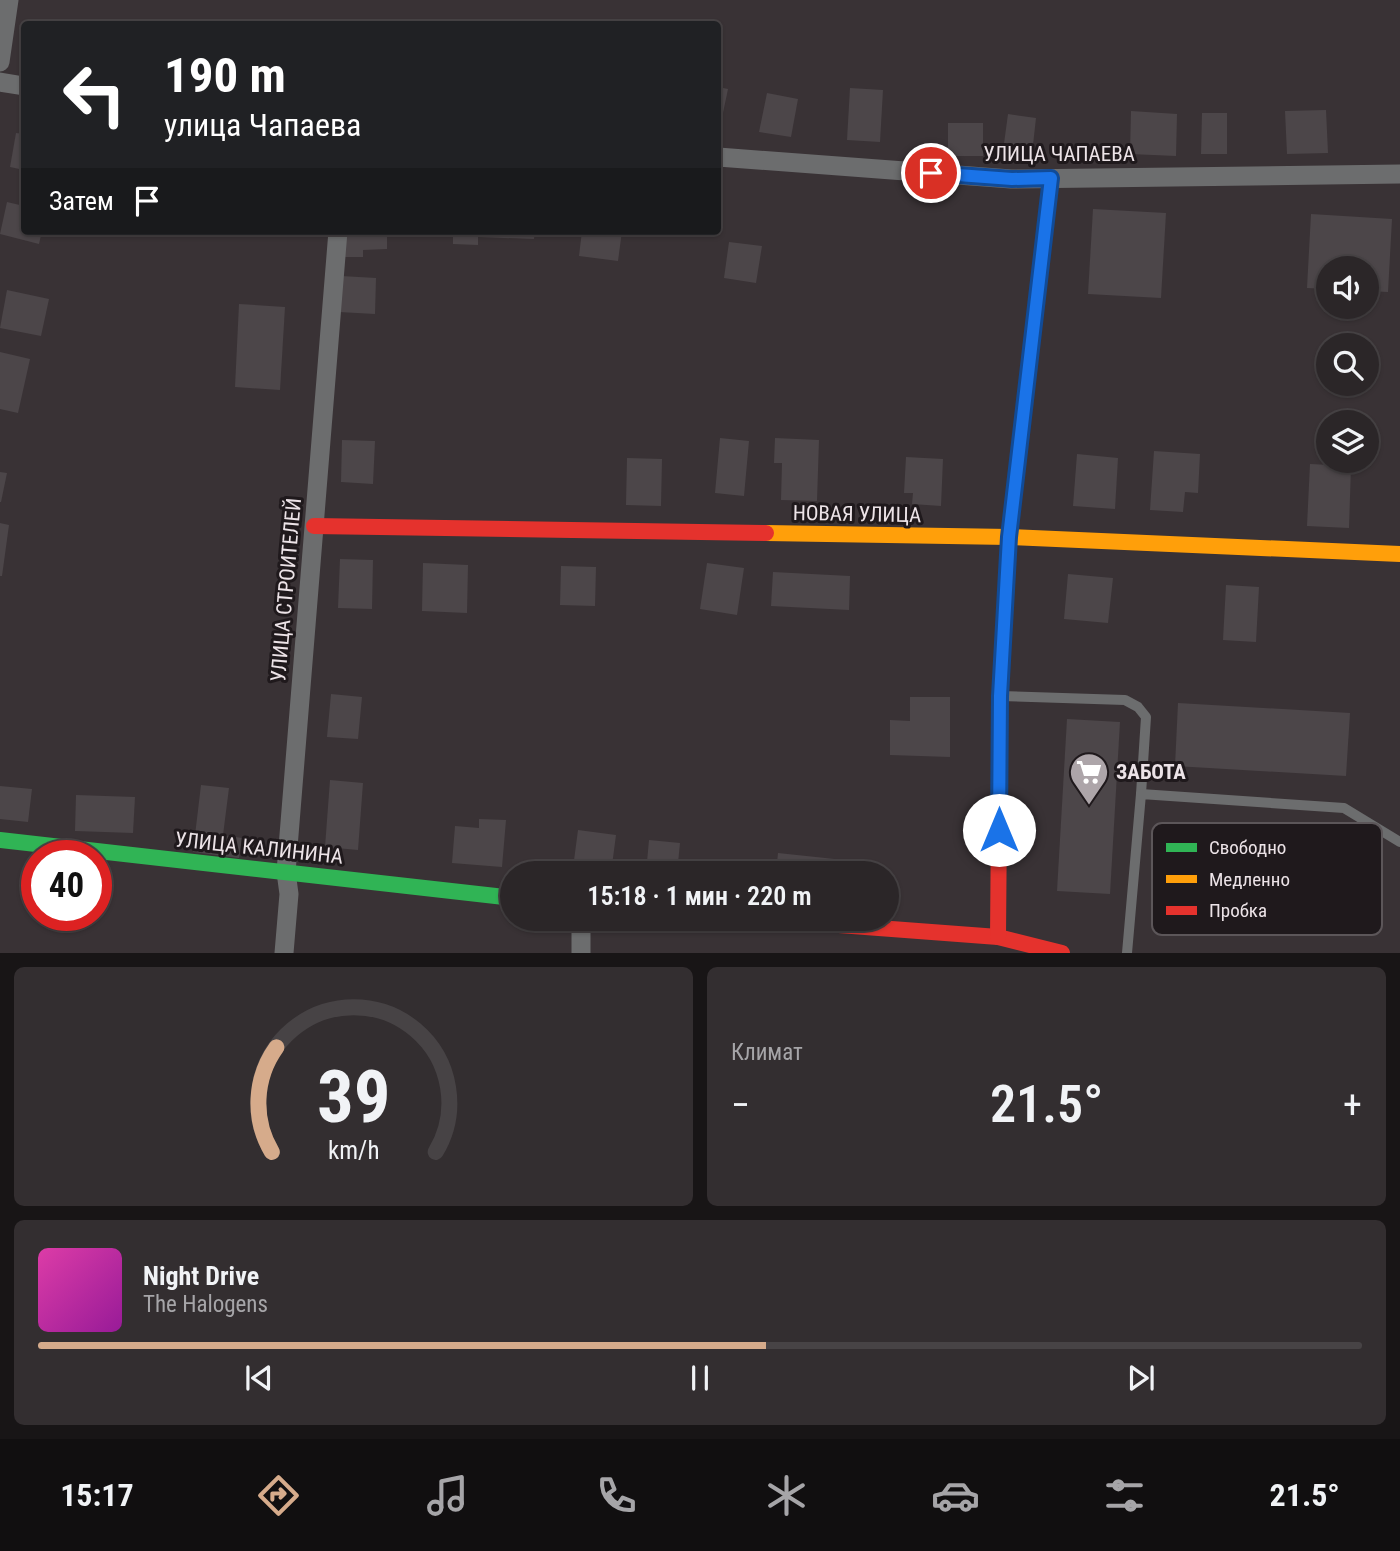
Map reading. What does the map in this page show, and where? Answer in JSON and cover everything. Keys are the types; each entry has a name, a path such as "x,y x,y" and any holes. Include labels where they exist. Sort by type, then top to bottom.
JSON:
{"street":[{"path":"0,62 9,0"},
{"path":"0,82 21,86"},
{"name":"УЛИЦА ЧАПАЕВА","path":"721,157 1012,179 1400,174"},
{"path":"998,937 1000,696 1009,537 1051,178"},
{"name":"УЛИЦА СТРОИТЕЛЕЙ","path":"284,953 289,894 286,873 338,235"},
{"name":"НОВАЯ УЛИЦА","path":"314,526 1009,537 1400,554"},
{"name":"УЛИЦА КАЛИНИНА","path":"0,840 500,897"},
{"path":"899,930 998,937 1062,953"},
{"path":"581,931 582,953"}],"lane":[{"path":"1000,696 1125,700 1138,707 1146,717 1127,953"},
{"path":"1141,794 1343,808 1368,823"},
{"path":"1382,831 1400,842"}],"building":[{"path":"721,88 728,89 721,122"},
{"path":"850,88 883,90 880,142 847,140"},
{"path":"767,93 798,99 791,137 759,132"},
{"path":"1326,110 1328,153 1287,154 1285,111"},
{"path":"1131,111 1177,114 1176,156 1130,154"},
{"path":"1202,113 1227,113 1227,154 1201,154"},
{"path":"1008,114 1036,118 1032,154 1003,151"},
{"path":"948,123 983,123 983,156 948,156"},
{"path":"16,133 21,134 21,169 10,167"},
{"path":"7,202 21,205 21,235 41,235 39,244 0,234"},
{"path":"1093,209 1166,213 1161,298 1088,294"},
{"path":"1311,214 1392,219 1388,292 1379,292 1379,256 1316,256 1316,288 1307,288"},
{"path":"344,235 387,235 387,249 363,250 363,257 344,257"},
{"path":"453,235 534,235 534,239 478,237 478,245 453,244"},
{"path":"582,235 621,235 618,261 579,256"},
{"path":"729,242 762,246 756,283 724,278"},
{"path":"341,276 376,278 375,314 339,312"},
{"path":"7,290 49,299 41,336 0,328"},
{"path":"239,304 285,307 280,390 235,387"},
{"path":"0,352 30,359 18,413 0,409"},
{"path":"720,438 749,441 744,496 715,493"},
{"path":"775,438 819,440 817,501 781,500 782,463 774,463"},
{"path":"342,440 375,441 373,484 341,482"},
{"path":"1154,451 1200,454 1198,493 1185,492 1183,512 1150,510"},
{"path":"1077,454 1118,458 1115,509 1073,506"},
{"path":"906,457 943,459 941,506 912,504 913,493 904,493"},
{"path":"627,458 662,459 661,506 626,505"},
{"path":"1310,464 1316,464 1316,473 1351,473 1349,528 1307,526"},
{"path":"0,472 7,473 1,502 0,502"},
{"path":"0,523 9,525 2,576 0,576"},
{"path":"340,559 373,560 372,609 338,608"},
{"path":"423,563 468,565 467,613 422,611"},
{"path":"707,563 744,568 737,615 700,609"},
{"path":"561,566 596,567 595,606 560,605"},
{"path":"773,572 850,576 849,610 771,606"},
{"path":"1068,574 1113,578 1108,623 1064,619"},
{"path":"1226,585 1259,587 1256,642 1223,640"},
{"path":"331,694 362,697 358,739 327,737"},
{"path":"910,697 950,697 950,757 890,755 890,720 910,721"},
{"path":"1178,703 1350,713 1346,776 1175,766"},
{"path":"1067,719 1120,722 1110,894 1057,891"},
{"path":"330,780 363,783 358,850 325,847"},
{"path":"201,785 229,788 223,835 242,838 239,858 193,852"},
{"path":"0,786 32,789 28,822 0,819"},
{"path":"76,795 135,797 133,833 75,831"},
{"path":"479,819 506,820 500,867 452,863 455,826 479,828"},
{"path":"578,830 616,835 613,861 574,861"},
{"path":"649,840 680,843 678,861 647,861"},
{"path":"778,853 844,860 844,861 777,861"}],"traffic: fast":[{"path":"1006,594 1009,537 1051,178"},
{"path":"0,840 500,897"}],"traffic: slow":[{"path":"766,533 1009,537 1400,554"}],"traffic: jam":[{"path":"314,526 766,533"},
{"path":"998,937 1000,696 1006,594"},
{"path":"899,930 998,937 1062,953"}],"place":[{"name":"ЗАБОТА","path":"1089,806"}],"route":[{"path":"931,173 1012,179 1051,178 1009,537 1000,696 999,830"}]}
